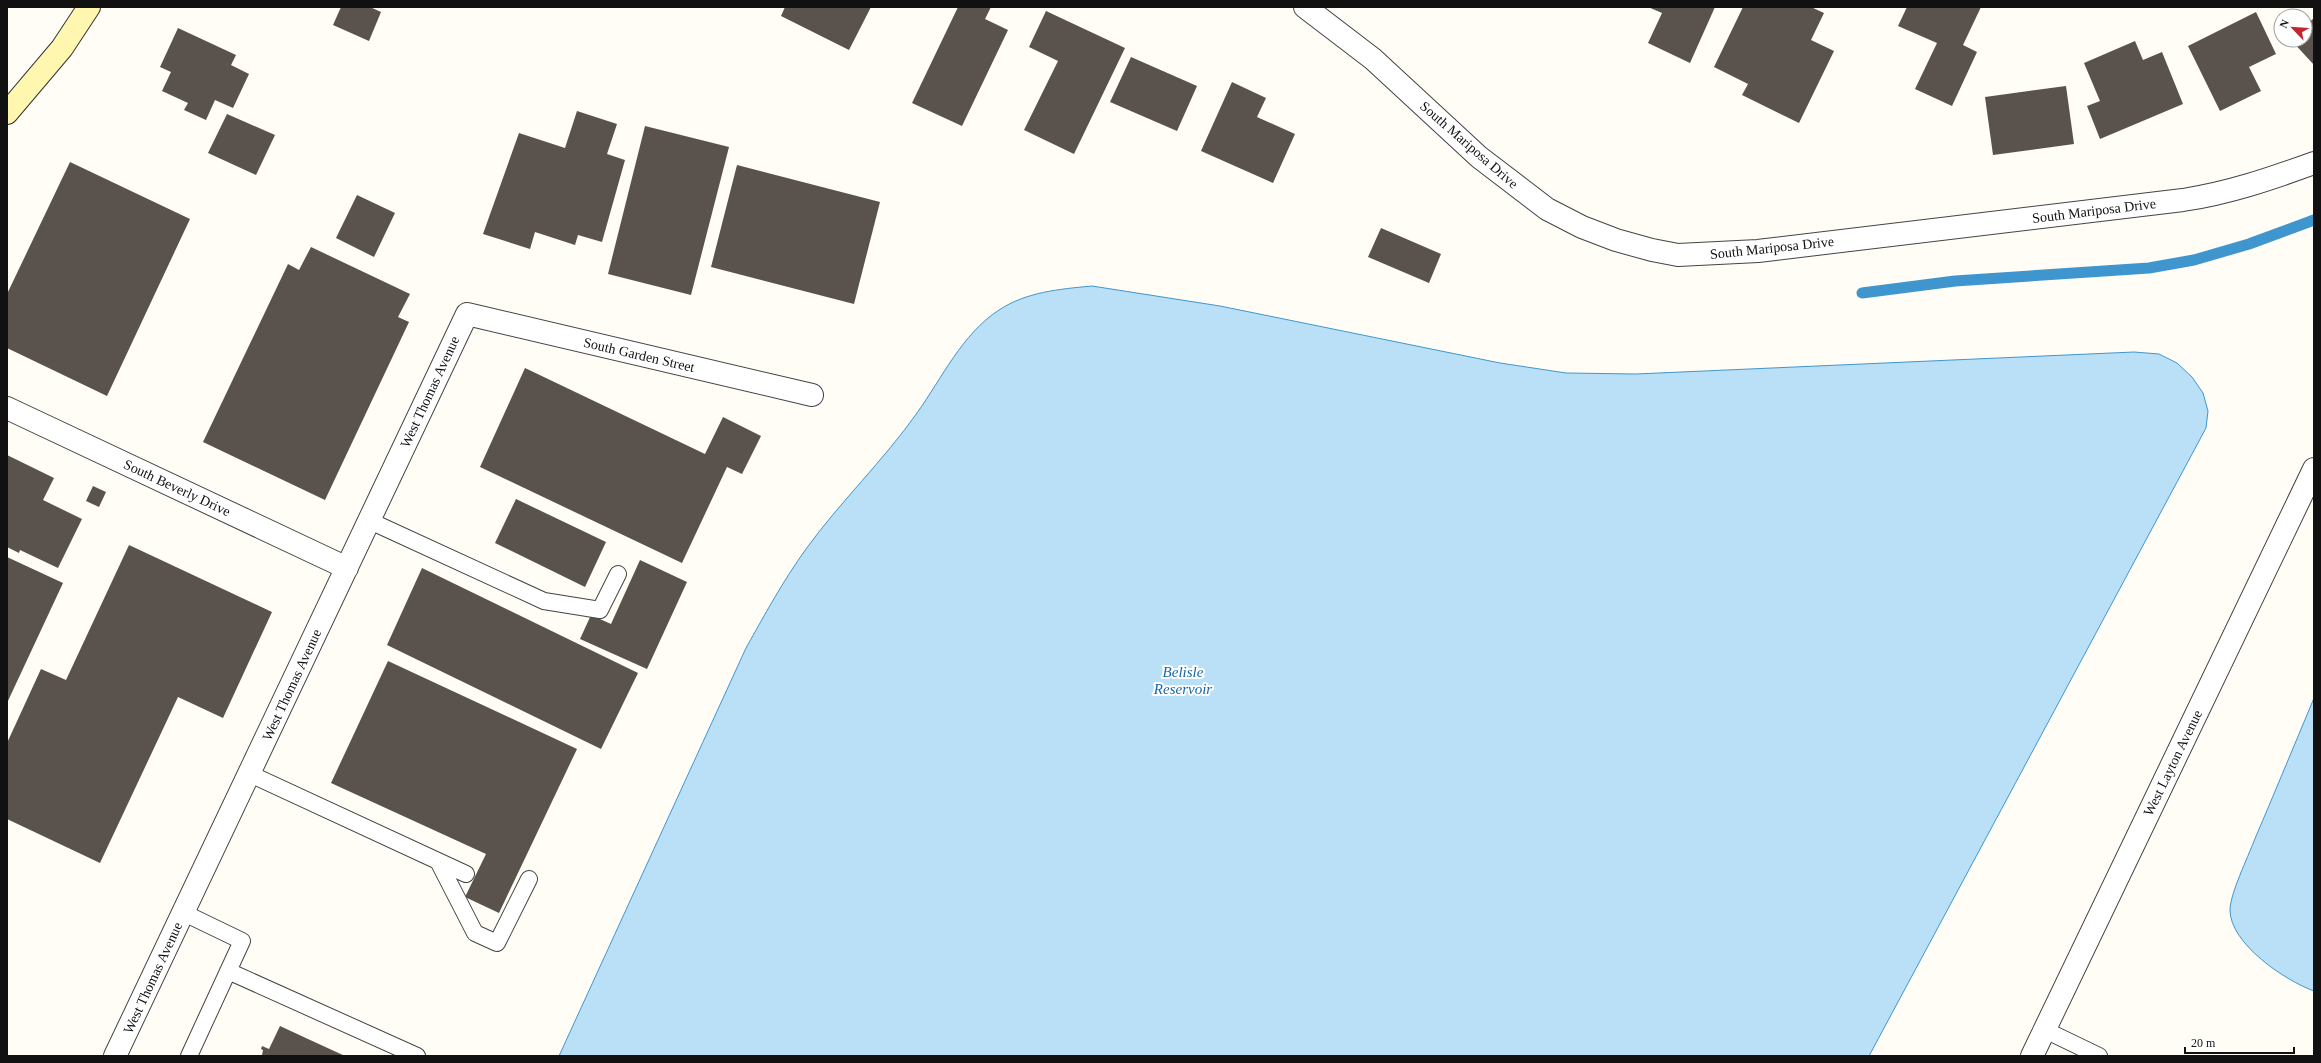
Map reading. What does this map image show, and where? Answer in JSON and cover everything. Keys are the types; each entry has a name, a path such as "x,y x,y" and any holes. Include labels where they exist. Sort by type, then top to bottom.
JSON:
{"street":[{"path":"7,113 38,74 62,48 89,7"},
{"name":"South Mariposa Drive","path":"1306,7 1373,59 1479,157 1547,209 1582,227 1616,240 1678,255 1758,251 2218,195 2250,186 2314,163"},
{"path":"7,89 38,74"},
{"name":"South Garden Street","path":"467,314 812,395"},
{"name":"West Thomas Avenue","path":"116,1056 467,314"},
{"name":"South Beverly Drive","path":"7,408 347,568"},
{"name":"West Layton Avenue","path":"2032,1056 2314,469"}],"lane":[{"path":"370,521 544,601 600,610 618,574"},
{"path":"250,774 466,874"},
{"path":"438,861 475,933 497,943 530,879"},
{"path":"184,913 242,940 189,1056"},
{"path":"228,971 417,1056"},
{"path":"2045,1030 2099,1056"}],"water":[{"name":"Belisle Reservoir","path":"1092,286 1220,306 1500,363 1566,373 1636,374 2134,352 2159,354 2177,363 2192,377 2203,393 2208,411 2206,428 1869,1056 559,1056 746,648 774,598 806,549 904,431 963,344 974,331 999,310 1020,299 1044,292"},
{"path":"2314,698 2314,991 2289,979 2275,970 2249,948 2239,936 2232,923 2230,910 2233,895 2240,876"}],"building":[{"path":"341,7 370,7 381,12 369,41 333,25"},
{"path":"785,7 871,7 849,50 781,16"},
{"path":"958,7 991,7 985,19 1008,30 962,126 912,103"},
{"path":"1648,7 1715,7 1690,63 1648,43 1662,13"},
{"path":"1743,7 1811,7 1824,13 1811,40 1834,51 1799,123 1742,95 1748,84 1714,67"},
{"path":"1907,7 1981,7 1963,45 1977,52 1952,106 1915,89 1937,43 1898,26"},
{"path":"1046,11 1125,48 1074,154 1024,130 1058,61 1029,47"},
{"path":"2256,12 2276,54 2249,67 2261,91 2220,111 2188,46"},
{"path":"2314,18 2314,65 2298,48 2313,48"},
{"path":"178,28 236,55 231,65 249,74 233,108 215,100 206,120 184,110 188,103 162,91 171,72 160,67"},
{"path":"2135,41 2143,60 2162,52 2183,104 2100,139 2087,106 2100,101 2084,63"},
{"path":"1131,57 1197,86 1177,131 1110,102"},
{"path":"1232,82 1266,98 1257,117 1295,134 1273,183 1201,151"},
{"path":"2066,86 2074,144 1993,155 1985,97"},
{"path":"577,111 617,124 607,154 625,160 602,242 578,235 575,245 535,232 530,249 483,234 519,133 565,148"},
{"path":"227,114 275,135 256,175 208,153"},
{"path":"645,126 729,147 691,295 608,274"},
{"path":"70,162 190,219 107,396 7,348 7,294"},
{"path":"737,165 880,202 854,304 711,267"},
{"path":"357,195 395,213 374,257 336,238"},
{"path":"1381,228 1441,254 1429,283 1368,257"},
{"path":"311,247 410,294 398,317 409,322 325,500 203,442 288,264 299,270"},
{"path":"525,368 705,454 723,417 761,436 742,474 727,467 682,563 480,467"},
{"path":"7,455 54,478 43,500 82,519 58,568 20,550 19,553 7,547"},
{"path":"93,486 106,492 99,507 86,501"},
{"path":"516,499 606,542 585,587 495,543"},
{"path":"129,545 272,612 223,718 178,697 100,863 7,819 7,743 41,669 66,680"},
{"path":"7,557 63,583 7,703"},
{"path":"640,560 687,582 647,669 580,639 591,615 611,624"},
{"path":"422,568 638,673 601,749 387,645"},
{"path":"388,661 577,749 499,913 465,897 486,854 331,783"},
{"path":"280,1026 345,1056 262,1055 262,1046 269,1049"}],"waterway":[{"path":"1862,293 1955,281 2149,268 2194,260 2249,244 2314,220"}]}
